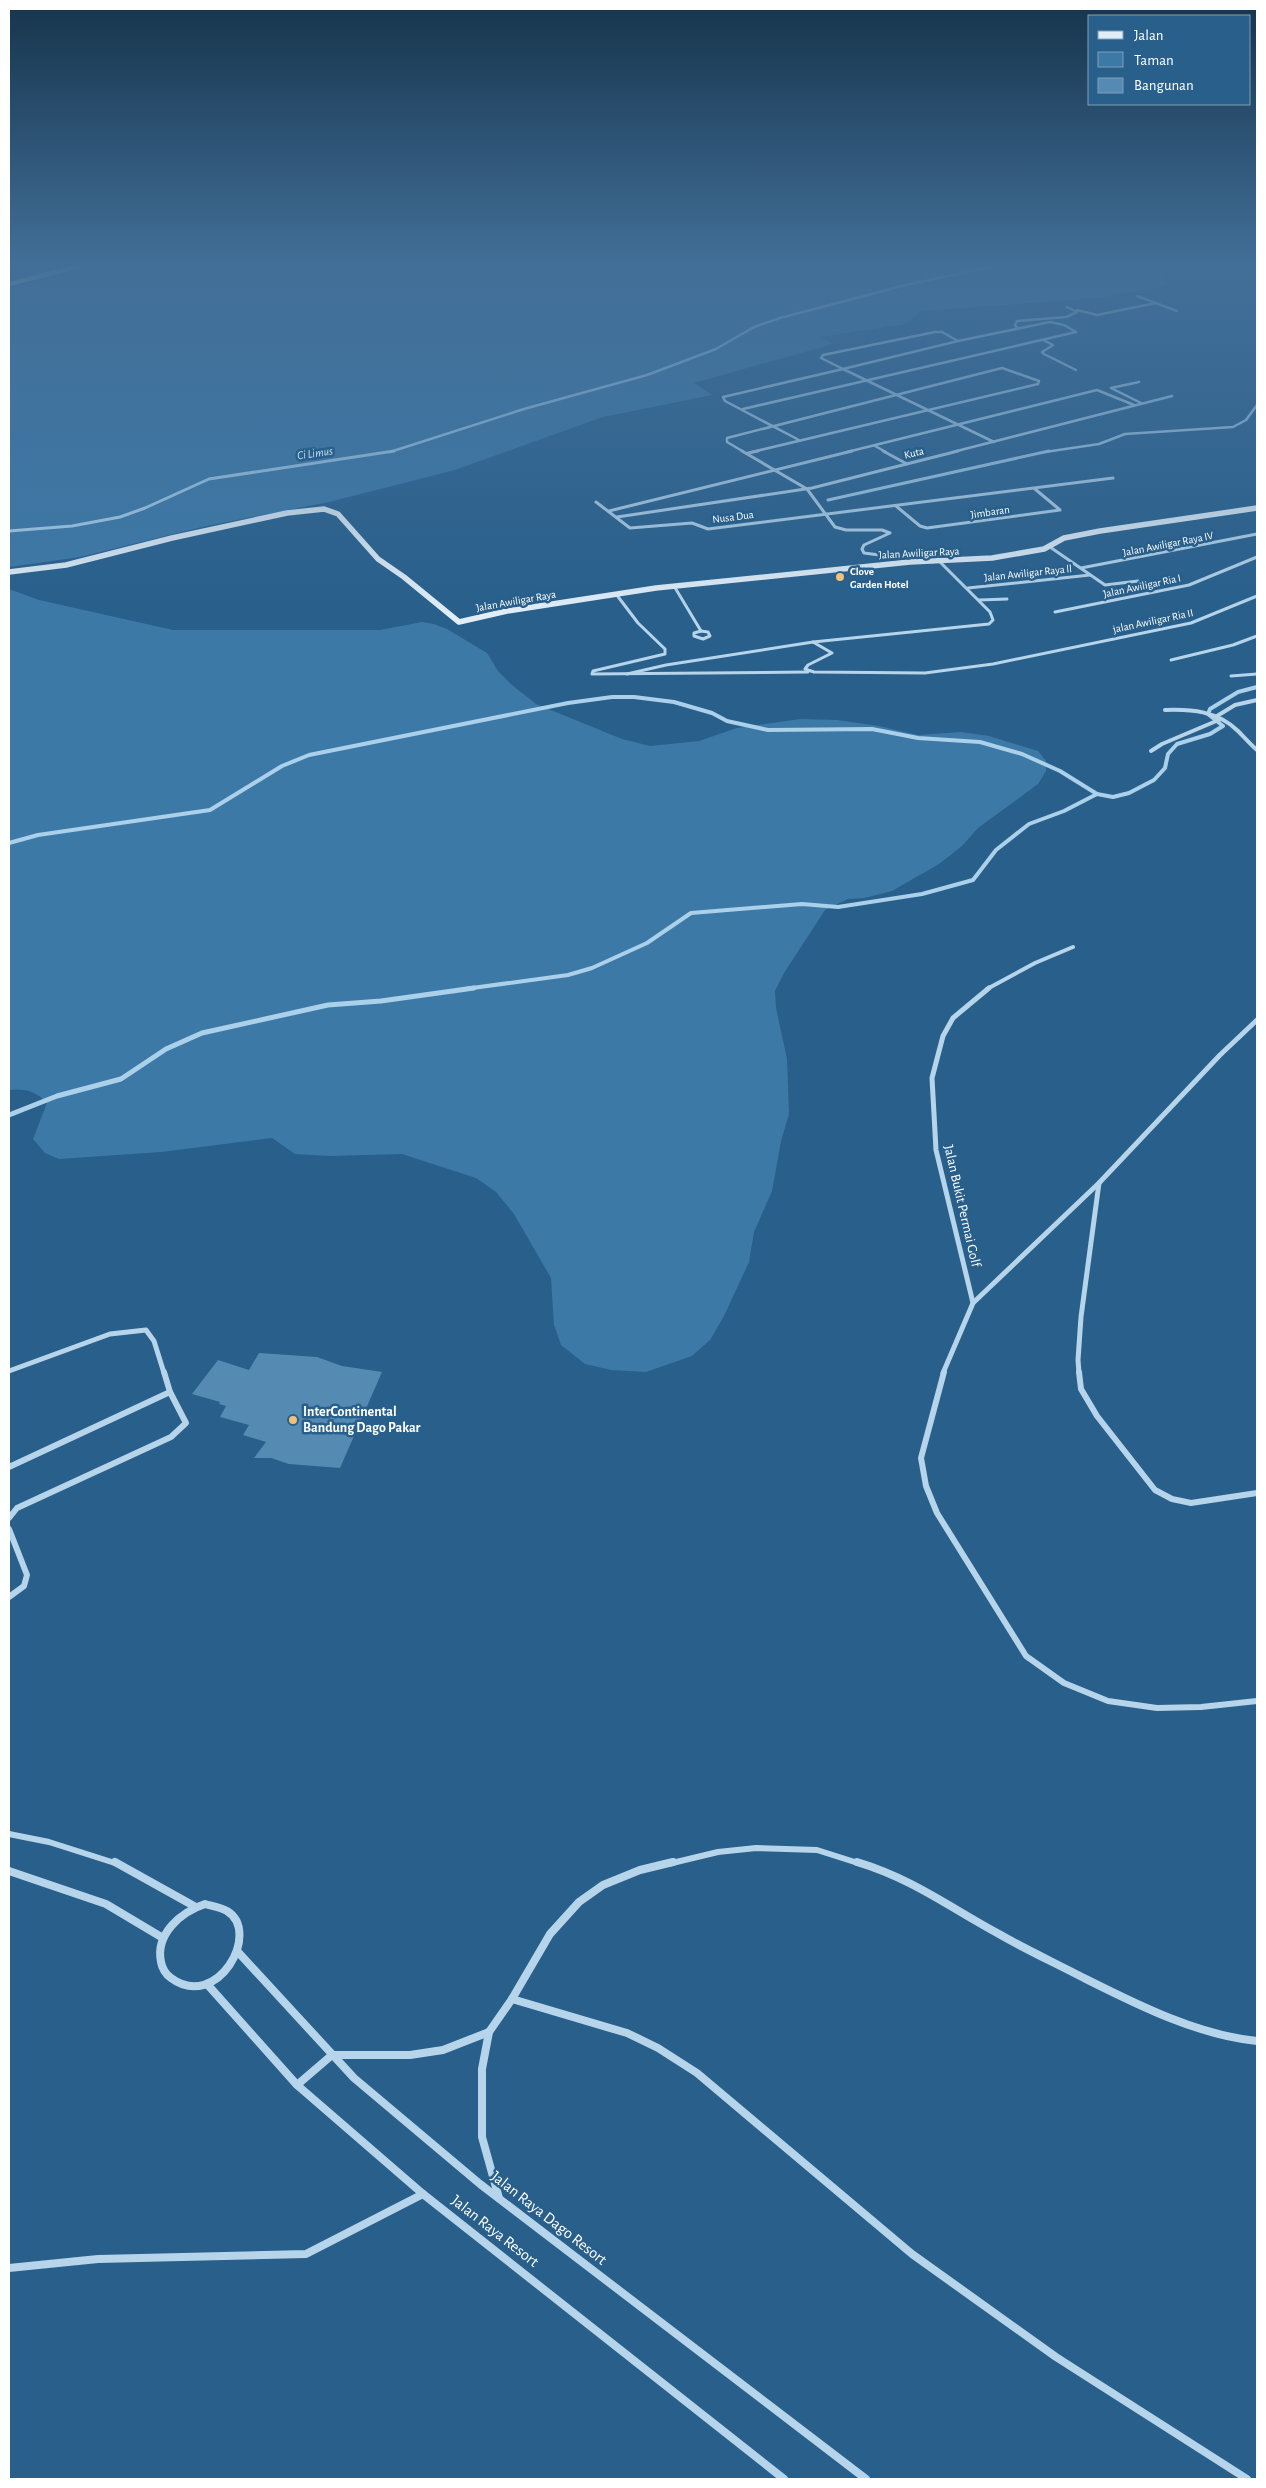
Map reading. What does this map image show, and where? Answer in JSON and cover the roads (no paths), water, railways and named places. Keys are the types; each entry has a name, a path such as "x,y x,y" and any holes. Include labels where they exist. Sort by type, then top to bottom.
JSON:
{"street":[{"path":"785,382 724,397 725,401 799,440"},
{"path":"742,410 863,382"},
{"path":"870,382 994,442"},
{"path":"933,562 924,552 887,556 864,553 862,549 864,545 890,533 882,530 839,528 832,524 808,489 727,442 727,438 948,382"},
{"path":"748,453 1038,384 1039,382"},
{"path":"1139,382 1111,388 1141,403"},
{"name":"Kuta","path":"778,470 1097,390 1134,405"},
{"name":"Kuta","path":"808,489 1172,396"},
{"path":"874,446 907,464"},
{"path":"609,511 778,470"},
{"name":"Jimbaran","path":"826,514 1113,478"},
{"name":"Nusa Dua","path":"617,517 808,489"},
{"name":"Jimbaran","path":"896,506 920,526 928,528 1060,510 1035,489"},
{"name":"Nusa Dua","path":"596,502 630,528 692,523 708,529 826,514"},
{"name":"Jalan Awiligar Raya","path":"9,572 66,565 207,530 287,513 324,509 338,514 378,559 404,577 459,622 513,610 674,586 888,564 992,558 1050,547 1064,538 1100,531 1257,508"},
{"name":"Jalan Awiligar Raya IV","path":"1081,568 1204,546 1257,534"},
{"path":"1050,547 1106,585 1138,581"},
{"name":"Jalan Awiligar Ria I","path":"1055,612 1182,587 1257,557"},
{"path":"616,594 665,651 665,654 601,669 592,674 624,675 666,664 813,642 978,626 992,622 990,612 940,562"},
{"name":"Jalan Awiligar Raya ll","path":"968,588 1090,575"},
{"path":"674,586 701,631"},
{"name":"jalan Awiligar Ria II","path":"624,675 814,672 925,673 993,664 1191,623 1257,596"},
{"path":"978,600 1007,599"},
{"path":"701,631 708,632 710,636 703,639 694,636 694,633 701,631"},
{"path":"1171,660 1233,645 1257,636"},
{"path":"813,642 832,653 804,668 814,672"},
{"path":"1230,676 1257,674"},
{"path":"1217,716 1235,705 1257,700"},
{"path":"1165,710 1181,709 1217,716 1237,730 1248,744 1257,750"},
{"path":"1151,751 1162,744 1221,719"},
{"name":"Jalan Bukit Permai Golf","path":"974,1303 936,1150 932,1078 943,1036 953,1018 987,989 1035,962 1073,947"},
{"path":"1257,1020 1220,1055 1098,1183 974,1303 946,1364 921,1458 926,1486 937,1513 1026,1656 1064,1683 1108,1701 1157,1708 1201,1707 1257,1701"},
{"path":"1098,1183 1081,1317 1078,1360 1081,1389 1097,1416 1156,1490 1172,1499 1191,1502 1257,1493"},
{"path":"9,1371 21,1368 84,1340 130,1329 146,1330 154,1341 170,1392 186,1424 182,1430 171,1437 17,1508 9,1518"},
{"path":"9,1467 170,1392"},
{"path":"9,1528 27,1574 24,1586 9,1597"},
{"path":"9,1834 49,1842 118,1863 194,1906 217,1905 234,1917 239,1926 241,1938 238,1952 231,1966 220,1977 207,1984 193,1987 180,1984 169,1977 162,1966 160,1952 163,1938 176,1919 194,1906"},
{"path":"499,2198 482,2137 482,2069 489,2032 512,1999 550,1934 579,1902 603,1885 640,1870 718,1852 756,1848 817,1850 889,1872 938,1897 998,1934 1148,2010 1236,2039 1257,2041"},
{"path":"9,1871 106,1904 163,1938"},
{"name":"Jalan Raya Dago Resort","path":"238,1952 354,2078 499,2198 866,2479"},
{"name":"Jalan Raya Resort","path":"207,1984 297,2085 423,2194 784,2479"},
{"path":"512,1999 616,2029 658,2048 697,2073 912,2254 1056,2357 1247,2479"},
{"path":"297,2085 332,2055 410,2055 443,2050 489,2032"},
{"path":"9,2268 98,2259 306,2254 423,2194"}],"waterway":[{"name":"Ci Limus","path":"392,451 524,409 621,382"},
{"path":"1045,452 1099,444 1125,434 1233,427 1246,420 1257,405"},
{"name":"Ci Limus","path":"9,531 72,526 120,517 145,508 209,479 392,451"},
{"path":"828,500 1049,451"},
{"path":"1097,794 1113,797 1129,793 1154,780 1165,768 1168,754 1177,744 1210,734 1223,726 1208,714 1210,709 1238,692 1257,687 1253,688"},
{"path":"9,843 38,835 210,810 282,766 309,755 568,703 612,697 634,697 674,702 712,713 727,721 768,730 872,729 918,738 980,742 1022,754 1060,771 1097,794"},
{"path":"465,989 568,975 592,968 647,943 691,913 802,904 838,907 922,894 973,880 996,850 1029,824 1064,811 1097,794"},
{"path":"9,1115 57,1096 121,1079 166,1049 202,1033 328,1005 381,1001 474,988"}],"place":[{"name":"Clove Garden Hotel","path":"840,577"},
{"name":"InterContinental Bandung Dago Pakar","path":"293,1420"}]}
